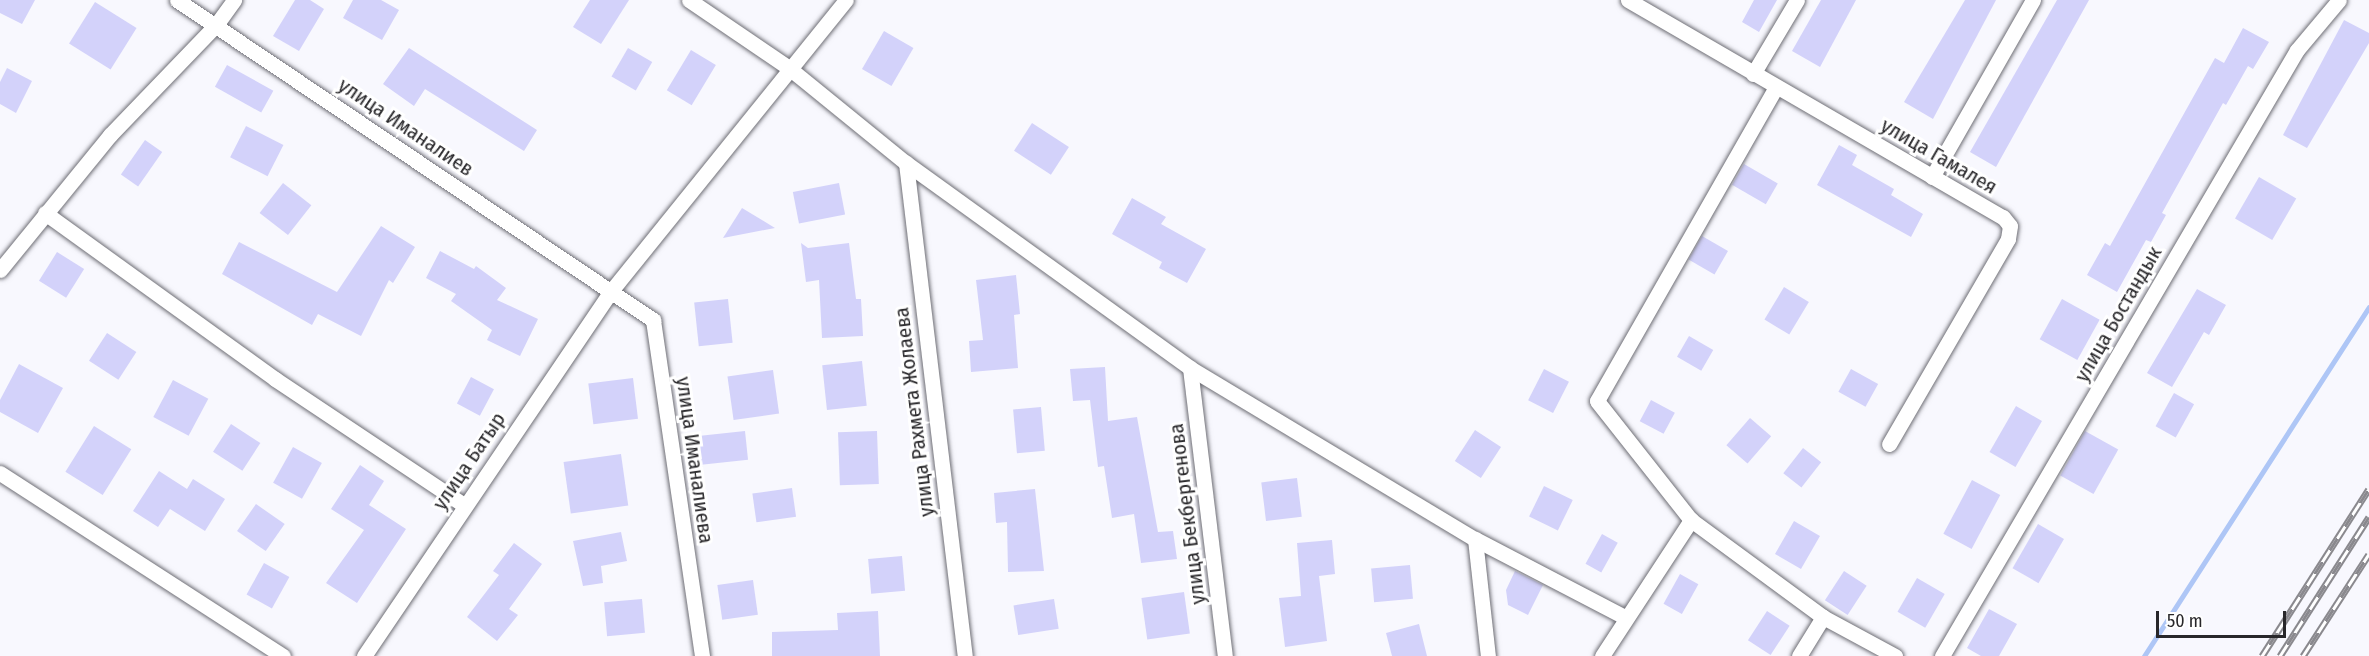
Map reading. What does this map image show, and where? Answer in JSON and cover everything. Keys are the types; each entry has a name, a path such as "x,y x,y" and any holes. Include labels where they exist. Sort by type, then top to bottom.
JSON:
{"street":[{"name":"улица Иманалиев","path":"177,0 611,291"},
{"path":"0,270 110,135 216,25 234,0"},
{"path":"689,0 789,68 906,164 1191,368 1476,538 1625,617"},
{"name":"улица Батыр","path":"364,656 464,505 611,291 846,0"},
{"name":"улица Гамалея","path":"1628,0 2003,217 2010,226 2008,239 1889,444"},
{"path":"1753,74 1797,0"},
{"path":"1932,177 2033,0"},
{"name":"улица Бостандык","path":"1941,656 2297,50 2339,0"},
{"path":"1776,87 1597,401 1691,520 1823,617 1895,656"},
{"name":"улица Рахмета Жолаева","path":"906,164 964,656"},
{"path":"45,213 275,379 464,505"},
{"name":"улица Иманалиева","path":"611,291 653,320 702,656"},
{"name":"улица Бекбергенова","path":"1191,368 1225,656"},
{"path":"0,473 283,656"},
{"path":"1602,656 1625,617 1691,520"},
{"path":"1476,538 1488,656"},
{"path":"1799,656 1823,617"}],"building":[{"path":"0,0 35,0 22,24 0,13"},
{"path":"295,0 310,0 324,9 299,51 273,36"},
{"path":"353,0 381,0 399,10 382,40 343,18"},
{"path":"590,0 629,0 601,44 573,27"},
{"path":"1754,0 1777,0 1759,32 1742,22"},
{"path":"1821,0 1856,0 1820,67 1792,51"},
{"path":"1965,0 1996,0 1933,119 1904,102"},
{"path":"2057,0 2089,0 1996,167 1970,152"},
{"path":"95,2 137,28 111,70 69,44"},
{"path":"2344,20 2369,33 2369,43 2307,148 2283,135"},
{"path":"2243,28 2269,42 2253,69 2248,66 2226,105 2223,103 2162,213 2166,215 2151,242 2146,240 2117,292 2087,275 2105,243 2110,246 2215,58 2224,63"},
{"path":"884,31 913,48 891,86 862,69"},
{"path":"409,48 537,130 524,151 425,89 414,106 383,84"},
{"path":"628,48 652,62 636,91 612,77"},
{"path":"691,50 716,65 692,105 667,90"},
{"path":"227,65 273,91 261,113 215,87"},
{"path":"7,68 32,81 16,113 0,104 0,82"},
{"path":"1032,123 1069,147 1051,175 1014,151"},
{"path":"246,126 283,145 268,176 230,157"},
{"path":"145,140 162,152 138,186 121,174"},
{"path":"1839,145 1857,155 1852,165 1894,189 1891,195 1923,214 1911,237 1817,185"},
{"path":"1744,164 1778,184 1766,204 1732,185"},
{"path":"2259,177 2296,198 2272,240 2235,219"},
{"path":"283,183 311,205 288,235 260,213"},
{"path":"839,183 845,214 799,223 793,192"},
{"path":"1132,198 1166,217 1161,224 1206,249 1187,283 1159,268 1162,262 1112,234"},
{"path":"742,208 775,228 723,238"},
{"path":"381,226 415,247 393,283 389,280 361,336 318,314 312,325 222,274 239,242 337,292"},
{"path":"1702,236 1728,251 1714,274 1688,259"},
{"path":"801,243 808,248 849,243 856,299 861,299 863,336 822,338 819,280 806,282"},
{"path":"440,251 474,269 476,266 506,288 497,300 538,319 520,356 487,340 492,330 451,301 456,294 426,278"},
{"path":"57,252 84,269 66,298 39,281"},
{"path":"1016,275 1020,314 1014,315 1018,368 971,372 969,341 983,340 976,280"},
{"path":"1784,287 1809,302 1789,335 1764,320"},
{"path":"2197,289 2226,305 2209,335 2204,332 2172,387 2147,373"},
{"path":"728,299 733,343 699,346 694,303"},
{"path":"2062,299 2100,320 2077,360 2040,339"},
{"path":"107,333 136,352 118,380 89,361"},
{"path":"1689,336 1713,350 1701,371 1677,357"},
{"path":"862,361 867,406 827,410 822,365"},
{"path":"19,364 63,388 38,433 0,412 0,400"},
{"path":"1105,367 1108,421 1137,417 1158,532 1173,531 1177,559 1141,563 1134,514 1112,518 1104,466 1098,467 1090,400 1073,401 1070,369"},
{"path":"1544,369 1569,382 1553,413 1528,400"},
{"path":"1851,369 1878,384 1866,407 1838,392"},
{"path":"773,370 779,414 734,420 727,376"},
{"path":"471,377 494,389 480,416 457,403"},
{"path":"633,378 638,419 593,424 588,383"},
{"path":"173,380 208,399 189,436 153,417"},
{"path":"2174,393 2194,404 2176,437 2156,426"},
{"path":"1651,400 1675,413 1664,434 1640,421"},
{"path":"2016,406 2042,421 2015,467 1990,452"},
{"path":"1041,407 1045,451 1017,453 1013,409"},
{"path":"1750,418 1771,436 1748,464 1726,445"},
{"path":"231,424 260,443 242,471 213,452"},
{"path":"94,426 131,449 103,495 65,472"},
{"path":"1475,430 1501,447 1481,478 1455,461"},
{"path":"745,431 748,460 701,465 698,436"},
{"path":"877,431 879,484 840,485 838,432"},
{"path":"2085,431 2118,449 2094,494 2060,476"},
{"path":"293,447 322,463 302,499 273,483"},
{"path":"1803,448 1821,462 1801,487 1783,473"},
{"path":"621,454 628,505 571,514 564,462"},
{"path":"360,465 384,481 369,505 406,529 357,603 326,583 364,530 331,509"},
{"path":"159,471 187,489 193,479 225,499 205,531 170,509 158,527 133,511"},
{"path":"1297,478 1302,517 1266,521 1261,482"},
{"path":"1972,480 2000,495 1972,549 1943,534"},
{"path":"1544,486 1573,500 1558,531 1529,517"},
{"path":"792,488 796,517 756,522 752,494"},
{"path":"1035,489 1044,571 1008,572 1007,522 996,523 994,493"},
{"path":"256,504 285,524 266,551 237,531"},
{"path":"1794,521 1820,536 1801,569 1775,554"},
{"path":"2038,524 2064,539 2038,583 2012,568"},
{"path":"621,532 627,561 601,566 603,583 583,586 573,541"},
{"path":"1602,534 1618,543 1601,572 1586,564"},
{"path":"1332,540 1335,574 1319,576 1327,641 1285,647 1279,598 1301,596 1297,543"},
{"path":"514,543 542,564 509,609 518,615 497,641 467,617 499,575 493,571"},
{"path":"902,556 905,591 871,594 868,559"},
{"path":"264,563 289,577 272,609 247,594"},
{"path":"1410,565 1413,599 1374,602 1371,568"},
{"path":"1515,571 1543,585 1528,615 1508,605 1506,590"},
{"path":"1844,571 1867,586 1848,615 1825,600"},
{"path":"1680,574 1698,584 1682,614 1664,604"},
{"path":"1917,578 1945,594 1925,628 1898,612"},
{"path":"753,580 758,615 722,620 717,585"},
{"path":"1184,592 1190,634 1147,640 1141,598"},
{"path":"642,599 645,633 607,636 604,602"},
{"path":"1054,599 1059,629 1018,635 1014,605"},
{"path":"1989,609 2017,624 1999,656 1981,656 1967,648"},
{"path":"878,611 880,656 772,656 772,632 838,630 837,613"},
{"path":"1767,611 1790,626 1771,655 1748,640"},
{"path":"1419,624 1427,656 1392,656 1386,633"}],"waterway":[{"path":"2144,656 2369,307"}],"railway":[{"path":"2262,656 2369,489"},
{"path":"2280,656 2369,517"},
{"path":"2303,656 2369,554"}]}
